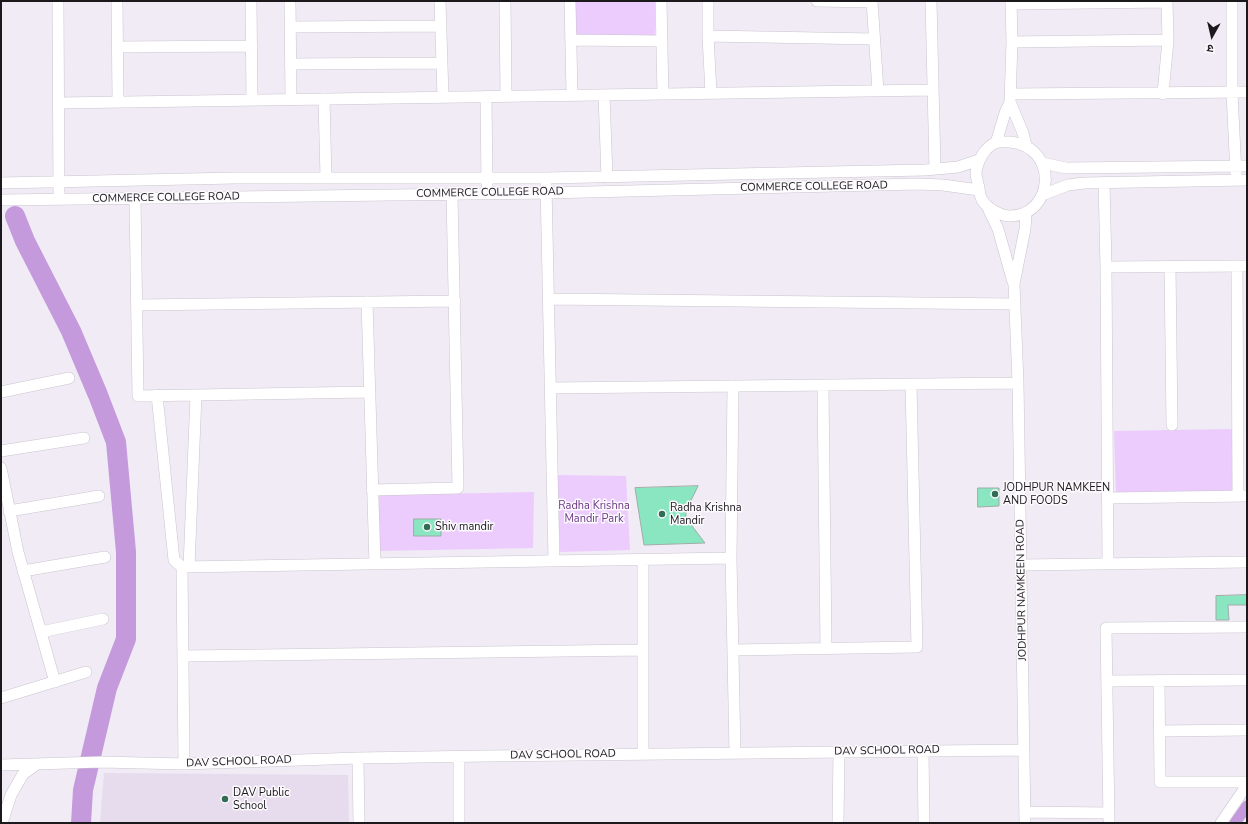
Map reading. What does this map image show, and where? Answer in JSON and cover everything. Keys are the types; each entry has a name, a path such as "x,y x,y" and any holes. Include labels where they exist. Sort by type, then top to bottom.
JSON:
{"street":[{"path":"58,1 60,199"},
{"path":"117,1 118,102"},
{"path":"251,1 252,100"},
{"path":"290,1 291,99"},
{"path":"440,1 443,97"},
{"path":"505,1 506,96"},
{"path":"570,1 572,95"},
{"path":"661,1 663,94"},
{"path":"708,1 711,93"},
{"path":"817,1 872,2 878,91"},
{"path":"931,1 935,169"},
{"path":"1042,195 1068,186 1104,182 1241,180 1236,166 1232,93 1232,1"},
{"path":"996,143 1010,98 1012,42 1011,3 1167,2 1168,40 1164,94"},
{"path":"290,27 441,26"},
{"path":"708,36 874,39"},
{"path":"570,40 662,41"},
{"path":"1012,42 1168,40"},
{"path":"118,46 252,46"},
{"path":"290,64 442,63"},
{"path":"59,103 933,90"},
{"path":"1010,98 1247,92"},
{"path":"604,95 607,177"},
{"path":"486,96 487,194"},
{"path":"1010,98 1026,145"},
{"path":"324,99 326,178"},
{"path":"987,206 1001,214 1009,216 1017,215 1026,212 1035,205 1042,195 1046,184 1046,173 1036,153 1026,145 1010,142 996,143 987,149 980,160 976,173 981,198 987,206 998,229 1014,284"},
{"path":"1,183 235,178 607,177 935,169 958,167 980,160"},
{"path":"1042,163 1066,168 1247,166"},
{"path":"546,178 554,561"},
{"path":"1104,182 1108,564"},
{"name":"COMMERCE COLLEGE ROAD","path":"1,200 547,193 917,184 943,185 979,190"},
{"path":"372,490 458,488 452,194"},
{"path":"135,198 138,396 369,392"},
{"path":"1014,284 1024,239 1026,212"},
{"path":"1170,266 1172,425"},
{"path":"1106,267 1242,266 1242,496 1108,498"},
{"name":"JODHPUR NAMKEEN ROAD","path":"1014,284 1018,384 1025,818"},
{"path":"549,299 1015,304"},
{"path":"137,305 454,301"},
{"path":"367,302 374,564"},
{"path":"1,392 69,378"},
{"path":"551,388 1018,384"},
{"path":"733,650 917,647 911,385"},
{"path":"733,386 732,558 736,753"},
{"path":"824,386 826,648"},
{"path":"184,764 183,656 186,567 196,394"},
{"path":"157,395 174,560 186,567 732,558"},
{"path":"1,451 84,438"},
{"path":"1,468 23,571 55,682"},
{"path":"9,510 100,496"},
{"path":"23,571 106,557"},
{"path":"643,559 643,754"},
{"path":"1021,565 1247,562"},
{"path":"41,632 103,619"},
{"path":"1025,818 1109,818 1106,628 1247,627"},
{"path":"183,656 643,650"},
{"path":"1,698 86,672"},
{"path":"1159,680 1160,782 1247,782"},
{"path":"1107,681 1247,680"},
{"path":"1159,731 1247,730"},
{"name":"DAV SCHOOL ROAD","path":"1,765 101,762 184,764 459,756 1024,750"},
{"path":"923,751 924,823"},
{"path":"838,823 839,752"},
{"path":"459,756 459,823"},
{"path":"358,758 359,823"},
{"path":"2,823 11,794 23,774 37,764"},
{"path":"1221,823 1247,785"}],"shaded area":[{"name":"DAV Public School","path":"104,773 348,775 349,823 100,823"}],"green space":[{"path":"574,1 655,1 655,35 575,36"},
{"path":"1233,429 1234,493 1116,495 1114,431"},
{"name":"Radha Krishna Mandir Park","path":"557,475 626,476 630,550 560,552"},
{"path":"534,492 533,548 379,551 378,495"}],"building":[{"name":"Radha Krishna Mandir","path":"698,486 686,511 686,518 705,543 644,545 635,488"},
{"path":"978,488 999,488 999,506 978,507"},
{"name":"Shiv mandir","path":"414,519 441,519 441,536 414,536"},
{"path":"1247,595 1247,605 1228,605 1229,620 1216,620 1216,596"}],"waterway":[{"path":"15,216 25,241 71,331 116,442 126,552 126,639 107,688 83,790 81,823"},
{"path":"1235,823 1247,806"}],"place":[{"name":"JODHPUR NAMKEEN AND FOODS","path":"995,494"},
{"name":"Radha Krishna Mandir","path":"662,514"},
{"name":"Shiv mandir","path":"427,527"},
{"name":"DAV Public School","path":"225,799"}]}
